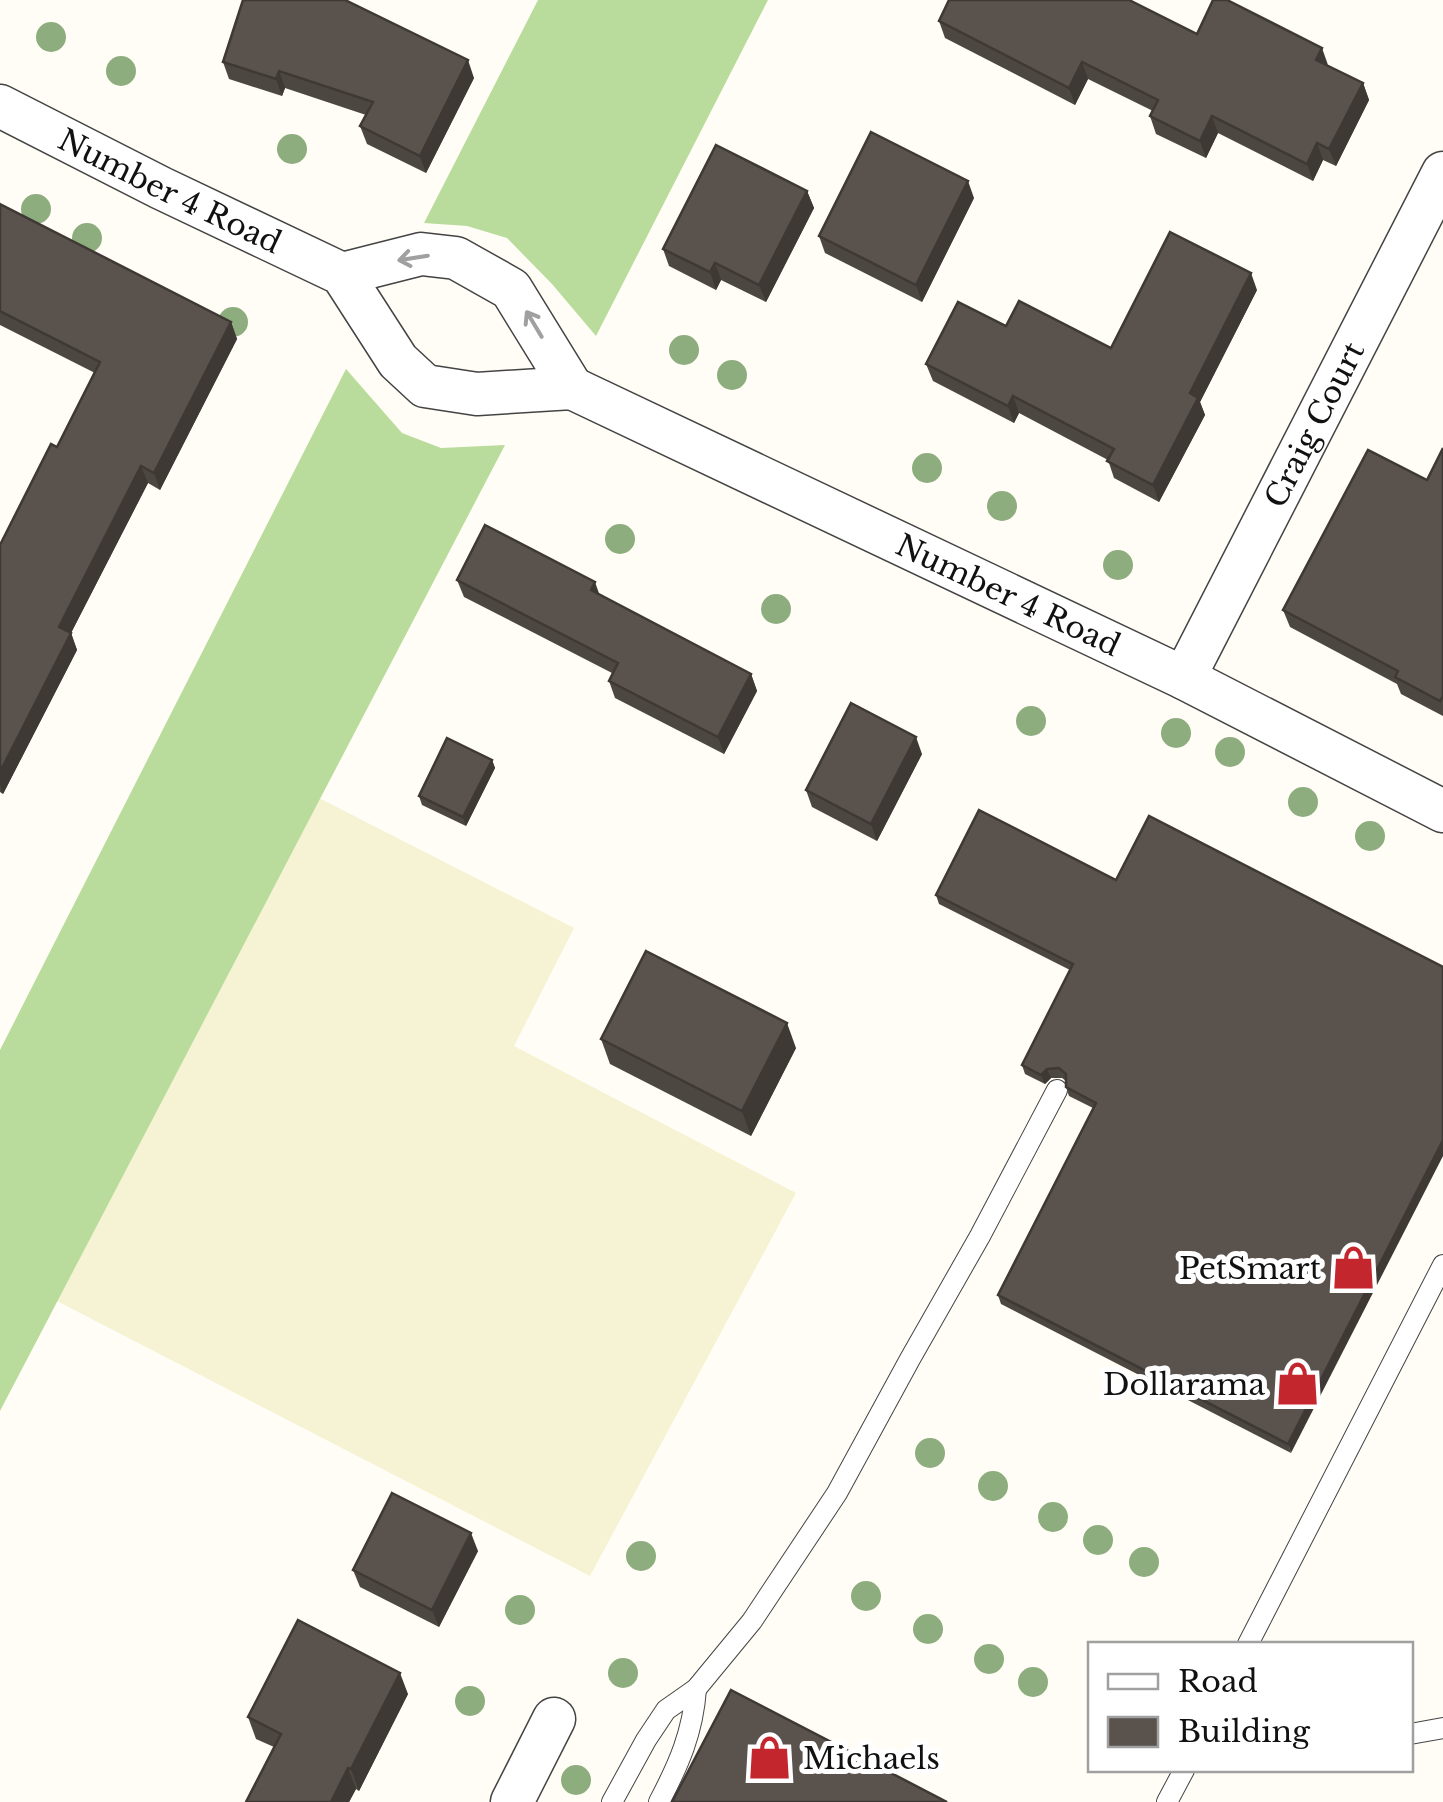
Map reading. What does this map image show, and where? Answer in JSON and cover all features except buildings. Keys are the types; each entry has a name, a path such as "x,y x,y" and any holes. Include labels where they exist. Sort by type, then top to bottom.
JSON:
{"street":[{"name":"Number 4 Road","path":"0,106 342,274 398,361 425,386 477,394 572,388 1184,678 1443,811"},
{"name":"Craig Court","path":"1184,678 1443,173"},
{"path":"342,274 421,254 456,258 510,288 572,388"},
{"path":"512,1802 554,1719"}],"lane":[{"path":"612,1802 666,1710 696,1689 752,1622 837,1493 1058,1090"},
{"path":"1249,1642 1443,1266"},
{"path":"660,1802 680,1762 694,1718 696,1689"},
{"path":"1413,1733 1443,1728"},
{"path":"1168,1802 1183,1772"}],"shaded area":[{"path":"315,796 574,928 514,1046 796,1193 590,1576 49,1297"}],"green space":[{"path":"538,0 768,0 596,336 507,238 467,226 424,223"},
{"path":"346,369 402,433 441,448 505,445 0,1411 0,1050"}],"place":[{"name":"PetSmart","path":"1354,1268"},
{"name":"Dollarama","path":"1298,1384"},
{"name":"Michaels","path":"770,1758"}]}
